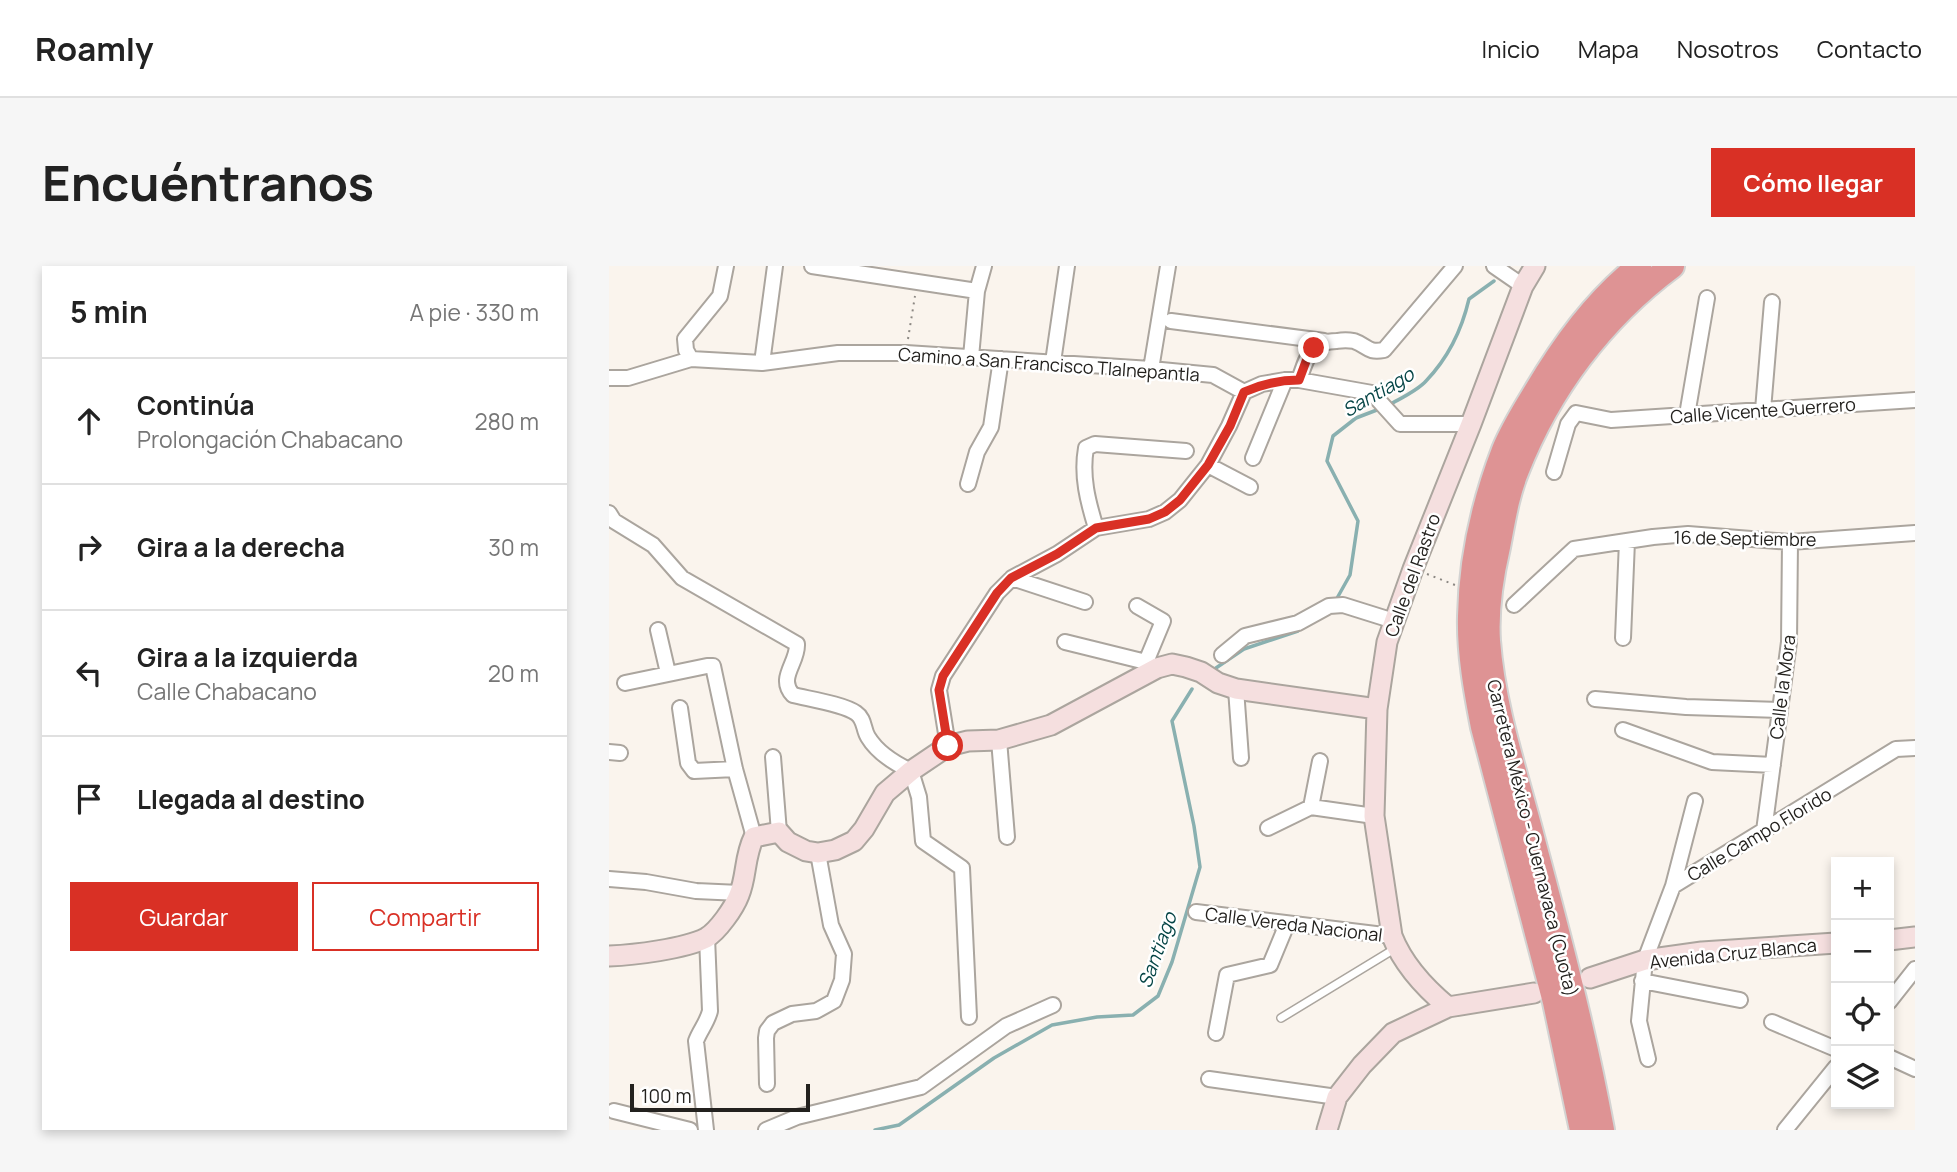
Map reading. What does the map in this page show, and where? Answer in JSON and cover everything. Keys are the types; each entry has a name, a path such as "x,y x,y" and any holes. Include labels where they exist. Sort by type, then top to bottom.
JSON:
{"highway":[{"name":"Carretera México - Cuernavaca (Cuota)","path":"1582,1130 1555,1002 1482,727 1469,619 1471,581 1482,519 1505,448 1520,418 1559,353 1595,308 1622,279 1639,266"},
{"name":"Carretera México - Cuernavaca (Cuota)","path":"1602,1130 1590,1067 1555,924 1498,710 1488,638 1489,601 1503,519 1516,472 1535,428 1570,371 1591,343 1643,287 1672,266"}],"main road":[{"name":"Calle del Rastro","path":"1448,1007 1427,989 1394,942 1374,816 1377,709 1387,642 1394,621 1523,286 1535,266"},
{"path":"611,952 672,948 707,937 731,912 740,893 747,850 754,837 779,832 788,842 806,851 818,853 835,850 854,841 872,817 884,793 948,746 968,741 999,740 1051,725 1152,665 1171,664 1186,667 1201,672 1218,683 1236,688 1377,709"},
{"path":"1894,939 1915,937"},
{"name":"Avenida Cruz Blanca","path":"1590,978 1645,960 1702,952 1831,943"},
{"path":"1327,1130 1337,1097 1362,1065 1393,1033 1448,1007 1534,993"}],"street":[{"path":"609,378 628,379 691,359 686,350 685,339 720,296 726,266"},
{"path":"762,363 775,266"},
{"path":"813,266 977,291"},
{"path":"971,358 977,291 984,266"},
{"path":"1053,362 1067,266"},
{"path":"1151,369 1168,266"},
{"path":"1171,321 1324,341 1353,341 1374,352 1384,350 1455,266"},
{"path":"1494,266 1523,286"},
{"path":"1687,415 1707,298"},
{"path":"1763,410 1772,302"},
{"path":"1253,458 1292,380 1314,348 1324,341"},
{"name":"Camino a San Francisco Tlalnepantla","path":"691,359 762,363 838,354 906,354 1053,362 1213,375 1244,392"},
{"path":"968,484 977,452 991,427 1001,359"},
{"path":"948,746 939,690 943,676 997,593 1011,578 1057,554 1096,528 1149,519 1165,512 1180,500 1208,465 1230,426 1244,392 1262,384 1292,380 1371,393 1400,424 1471,424"},
{"name":"Calle Vicente Guerrero","path":"1554,472 1568,424 1576,413 1611,419 1915,400"},
{"path":"1096,528 1085,492 1086,448 1095,444 1186,450"},
{"path":"1208,465 1249,487"},
{"path":"609,513 614,521 653,545 682,578 797,644 798,649 786,679 789,692 846,708 857,714 862,719 868,738 893,763 911,771 919,797 923,841 962,868 969,1017"},
{"name":"16 de Septiembre","path":"1514,605 1574,549 1688,534 1790,542 1915,533"},
{"path":"1623,638 1627,541"},
{"name":"Calle la Mora","path":"1764,831 1789,642 1790,542"},
{"path":"1011,578 1085,602"},
{"path":"1222,655 1245,636 1298,623 1329,606 1343,605 1394,621"},
{"path":"1065,642 1152,665 1163,621 1137,606"},
{"path":"659,629 669,673"},
{"path":"625,682 713,666 735,769 754,837"},
{"path":"1236,688 1241,758"},
{"path":"1595,699 1686,707 1780,710"},
{"path":"680,708 688,764 694,771 735,769"},
{"path":"1623,730 1712,762 1773,765"},
{"path":"999,740 1007,837"},
{"name":"Calle Campo Florido","path":"1648,1059 1639,1021 1645,960 1673,886 1896,749 1915,748"},
{"path":"773,757 779,832"},
{"path":"1311,807 1320,761"},
{"path":"1673,886 1695,801"},
{"path":"1268,828 1311,807 1374,816"},
{"path":"767,1084 767,1031 773,1023 792,1014 816,1012 834,1001 842,980 844,954 831,925 818,853"},
{"path":"609,879 696,891 740,893"},
{"name":"Calle Vereda Nacional","path":"1196,912 1394,942"},
{"path":"1216,1033 1227,975 1270,965 1287,924"},
{"path":"706,1130 696,1041 711,1011 707,937"},
{"path":"1894,996 1915,969"},
{"path":"1642,981 1740,1000"},
{"path":"766,1130 797,1116 921,1087 1006,1026 1053,1005"},
{"path":"1772,1022 1831,1047"},
{"path":"1894,1058 1915,1069"},
{"path":"1786,1130 1831,1073"},
{"path":"1209,1079 1337,1097"},
{"path":"614,1111 689,1130"}],"lane":[{"path":"1280,1018 1394,942"}],"path":[{"path":"906,354 917,281"},
{"path":"1413,569 1458,586"}],"waterway":[{"name":"Santiago","path":"1389,405 1418,388 1434,372 1453,343 1469,299 1494,281"},
{"name":"Santiago","path":"1336,600 1350,575 1358,521 1327,461 1333,436 1356,418 1382,408"},
{"name":"Santiago","path":"1213,670 1244,649 1303,627"},
{"name":"Santiago","path":"875,1130 899,1125 994,1058 1052,1025 1097,1017 1133,1015 1158,996 1172,962 1200,867 1172,721 1192,689"}],"route":[{"path":"948,746 939,690 943,676 997,593 1011,578 1057,554 1096,528 1149,519 1165,512 1180,500 1208,465 1230,426 1244,392 1262,384 1299,380 1314,348"}]}
